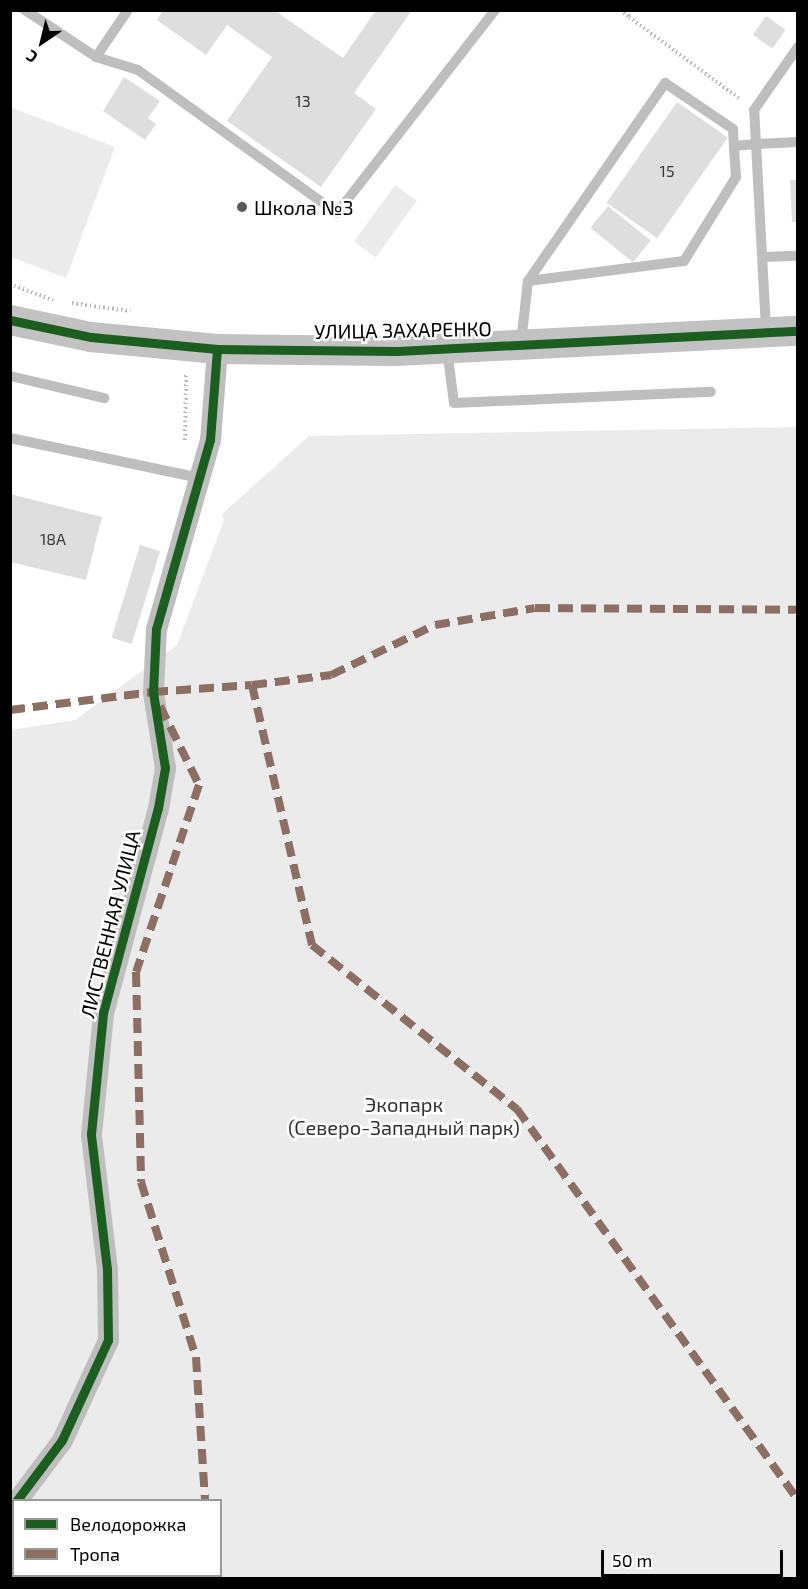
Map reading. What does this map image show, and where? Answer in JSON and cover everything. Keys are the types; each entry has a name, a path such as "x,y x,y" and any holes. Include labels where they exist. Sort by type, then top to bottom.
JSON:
{"street":[{"name":"УЛИЦА ЗАХАРЕНКО","path":"10,320 91,337 217,350 397,351 798,331"},
{"name":"ЛИСТВЕННАЯ УЛИЦА","path":"18,1499 62,1440 108,1340 107,1269 91,1134 104,1013 158,808 165,768 153,692 156,628 210,440 217,350"}],"lane":[{"path":"25,10 96,57 138,70 337,213 495,10"},
{"path":"96,57 128,10"},
{"path":"766,333 754,110 798,47"},
{"path":"520,345 528,281 665,83 733,129 736,177 684,261 528,281"},
{"path":"734,146 798,142"},
{"path":"763,258 798,256"},
{"path":"447,349 454,403 711,392"},
{"path":"10,376 104,398"},
{"path":"10,438 200,478"}],"path":[{"path":"620,10 754,110"},
{"path":"627,10 629,17"},
{"path":"10,284 56,301"},
{"path":"68,302 135,312"},
{"path":"185,448 187,347"}],"green space":[{"path":"10,107 115,147 66,278 11,257"},
{"path":"395,185 417,201 376,258 354,242"},
{"name":"Экопарк (Северо-Западный парк)","path":"797,427 797,1578 11,1578 11,730 75,720 177,645 224,520 222,514 309,436"}],"building":[{"path":"163,10 274,10 343,58 376,10 412,10 354,93 376,109 321,187 227,121 272,57 227,25 206,55 157,20"},
{"path":"766,16 786,30 772,49 753,35"},
{"path":"124,77 160,101 148,118 156,124 145,140 103,111"},
{"path":"677,102 728,138 657,238 606,203"},
{"path":"790,180 798,180 798,222 792,222"},
{"path":"608,206 651,241 633,262 590,228"},
{"path":"10,494 102,517 86,580 10,562"},
{"path":"140,545 160,551 132,644 112,638"}],"marked path":[{"path":"10,710 153,692 252,685 331,675 435,625 535,608 798,610"},
{"path":"252,685 312,945 517,1109 798,1500"},
{"path":"160,706 199,785 136,972 141,1182 196,1357 205,1499"}],"cycle path":[{"path":"10,320 91,337 217,349 397,351 798,331"},
{"path":"18,1499 62,1440 108,1340 107,1269 91,1134 103,1013 158,808 165,768 153,692 156,629 210,440 217,349"}],"place":[{"name":"Школа №3","path":"242,207"}]}
